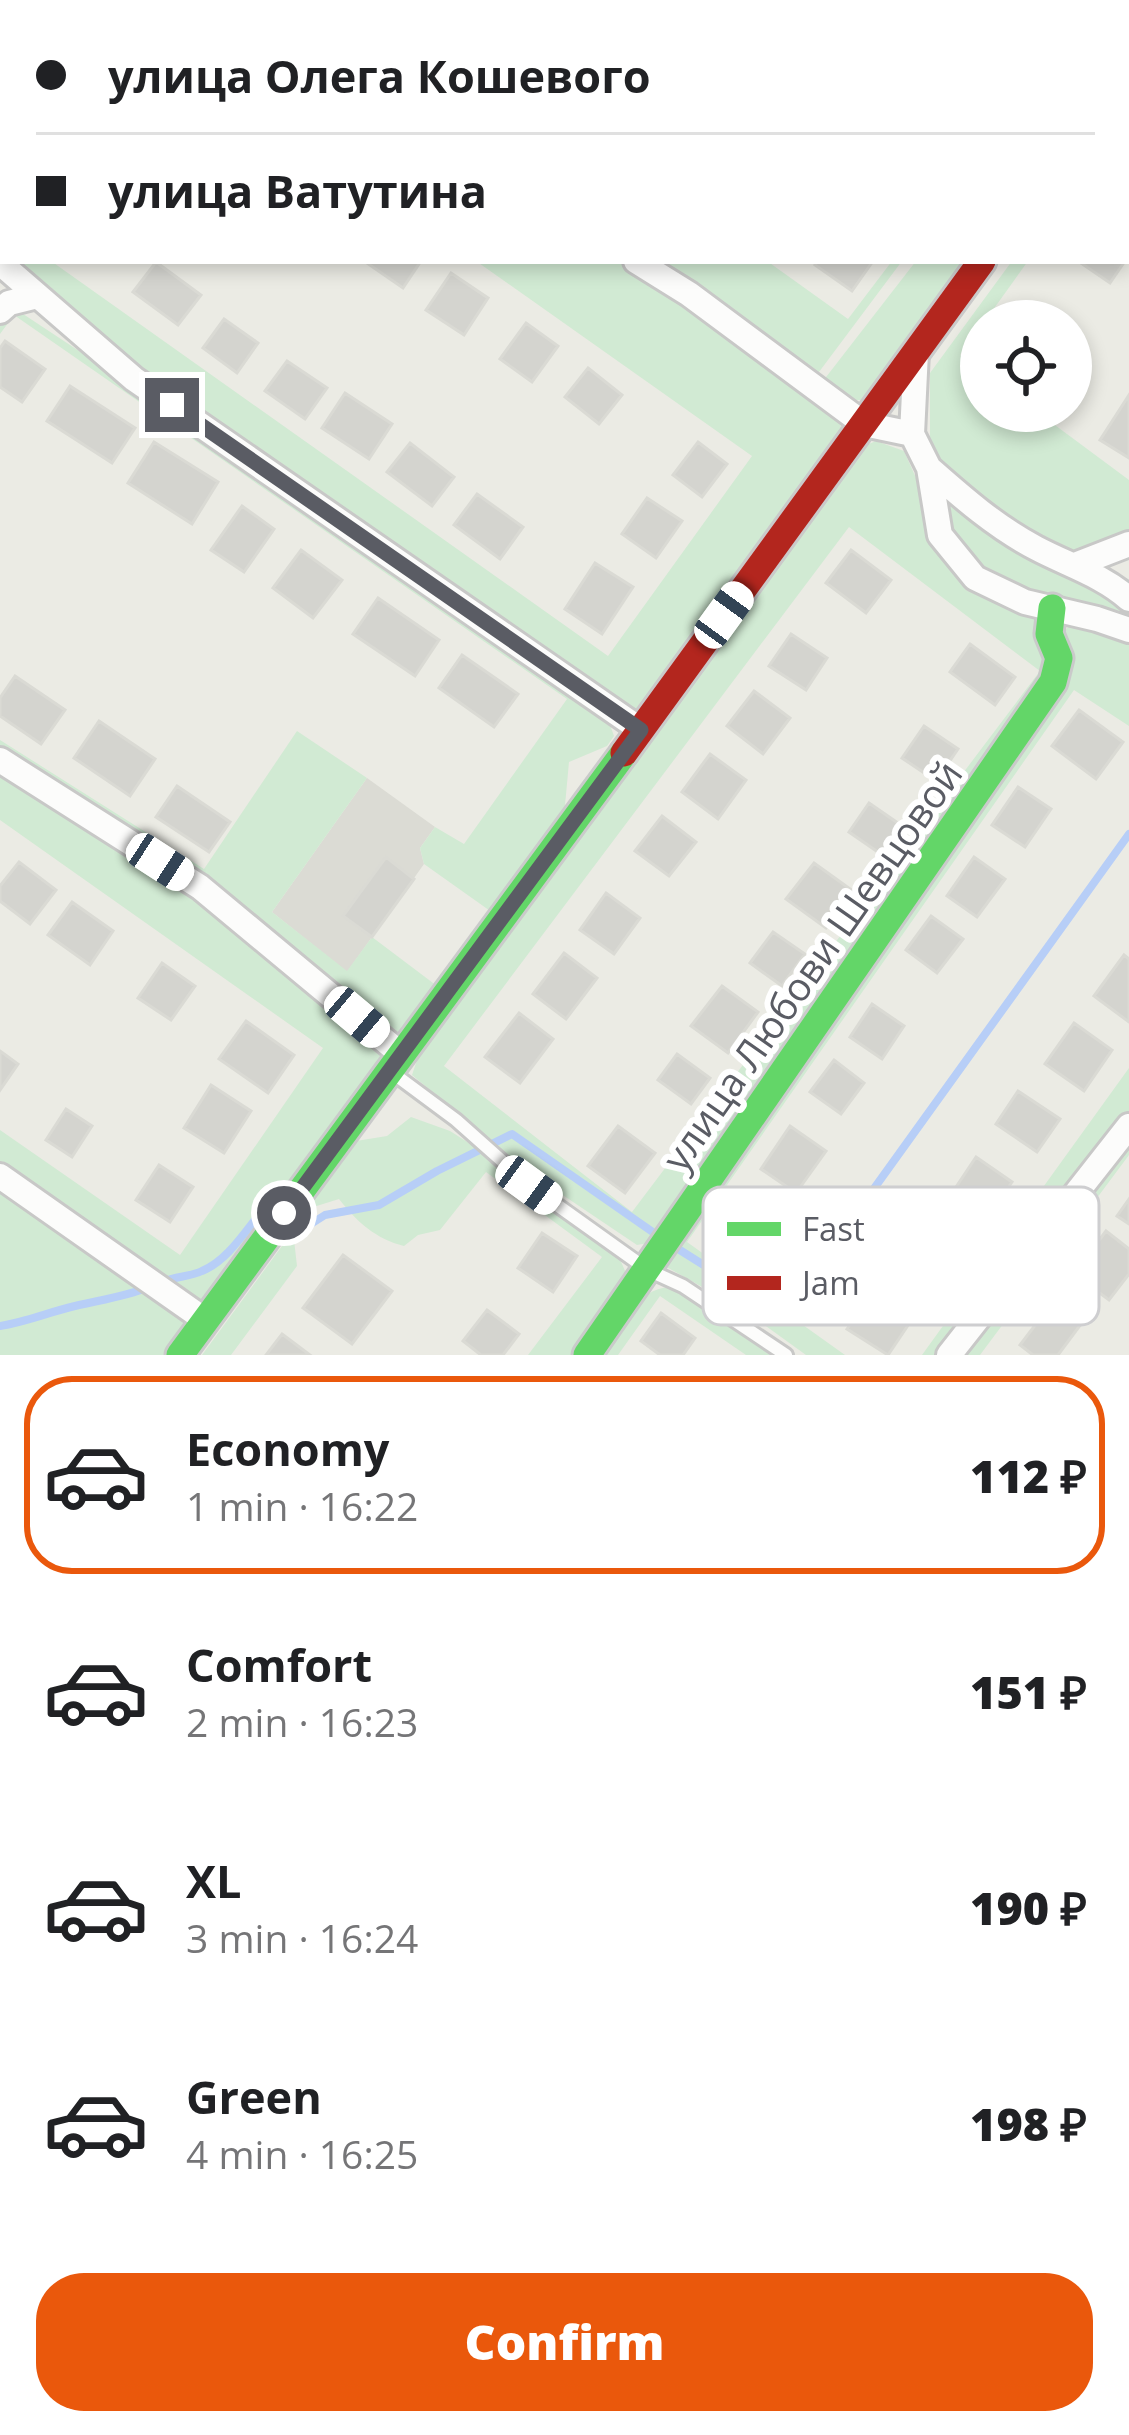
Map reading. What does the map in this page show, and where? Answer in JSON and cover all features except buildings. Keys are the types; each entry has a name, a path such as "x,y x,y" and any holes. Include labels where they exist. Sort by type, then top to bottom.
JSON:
{"street":[{"path":"1,264 134,379 641,730"},
{"path":"641,264 689,294 864,424 912,434"},
{"path":"180,1355 980,264"},
{"path":"0,311 9,303 38,296"},
{"path":"916,352 912,434 928,468 940,535 975,578 1025,602 1129,630"},
{"path":"928,468 1000,527 1116,587 1129,599"},
{"path":"1075,565 1129,544"},
{"name":"улица Любови Шевцовой","path":"705,1187 1053,682 1059,658 1049,634 1052,608"},
{"path":"0,760 200,887 395,1062"},
{"path":"1081,1187 1129,1126"},
{"path":"0,1176 205,1320"},
{"name":"улица Любови Шевцовой","path":"587,1355 703,1190"},
{"path":"950,1355 973,1325"}],"lane":[{"path":"395,1062 529,1185 648,1270 703,1299"},
{"path":"744,1325 786,1355"}],"shaded area":[{"path":"367,778 435,827 420,848 424,864 347,972 272,912"}],"green space":[{"path":"14,264 55,264 608,656 752,456 480,264 621,264 681,301 836,413 844,435 641,711 623,707 142,374"},
{"path":"660,264 771,264 848,319 890,264 900,264 816,376"},
{"path":"914,264 967,264 870,400 850,400 823,381"},
{"path":"1010,264 1026,264 1000,300 983,300"},
{"path":"14,308 609,722 614,736 607,746 569,762 564,816 493,913 424,864 420,848 435,827 464,844 567,699 14,315 0,334 0,321"},
{"path":"960,332 960,432 1064,432 1129,480 1129,536 1077,558 1041,545 937,464 930,442 930,373"},
{"path":"876,441 904,451 916,478 928,538 966,590 1038,617 1052,657 648,1243 637,1245 527,1171 412,1075 419,1054 864,446","holes":["849,527 1040,671 632,1212 444,1066"]},
{"path":"939,487 1109,594 1129,611 1129,622 1027,592 981,571 947,527"},
{"path":"1070,624 1129,640 1129,726 1074,690 726,1187 717,1187 1063,687 1063,634"},
{"path":"297,731 367,778 272,912 347,971 372,937 437,986 396,1037 0,752 0,740 204,869"},
{"path":"0,769 194,892 383,1051 385,1061 205,1307 0,1167 0,1130 180,1255 323,1048 0,820"},
{"path":"1129,1068 1129,1115 1073,1187 1043,1187"},
{"path":"411,1117 450,1131 491,1157 520,1188 618,1255 626,1273 578,1355 528,1355 602,1257 486,1172 440,1230 418,1235 404,1246 368,1228 339,1199 307,1209 356,1141 387,1136"},
{"path":"1129,1138 1129,1155 1099,1195 1099,1187 1091,1187"},
{"path":"0,1183 191,1324 168,1355 0,1355"},
{"path":"703,1207 703,1219 687,1242 703,1253 703,1287 663,1265"},
{"path":"293,1231 297,1266 231,1355 202,1355"},
{"path":"670,1287 703,1306 703,1325 731,1325 770,1355 746,1355 660,1296 618,1355 600,1355 638,1302"},
{"path":"764,1325 803,1325 845,1355 806,1355"},
{"path":"944,1325 965,1325 942,1355 922,1355"},
{"path":"983,1325 1002,1325 980,1355 960,1355"}],"waterway":[{"path":"875,1187 1129,834"},
{"path":"290,1221 303,1229 325,1215 379,1205 512,1134 657,1235"},
{"path":"163,1282 212,1266 266,1206 272,1210"},
{"path":"675,1247 703,1265"},
{"path":"0,1326 149,1287"}],"traffic: fast":[{"path":"703,1187 1053,682 1059,658 1049,634 1052,608"},
{"path":"180,1355 624,753"},
{"path":"587,1355 703,1187"}],"traffic: jam":[{"path":"624,753 980,264"}],"route":[{"path":"172,405 641,730 284,1213"}]}
